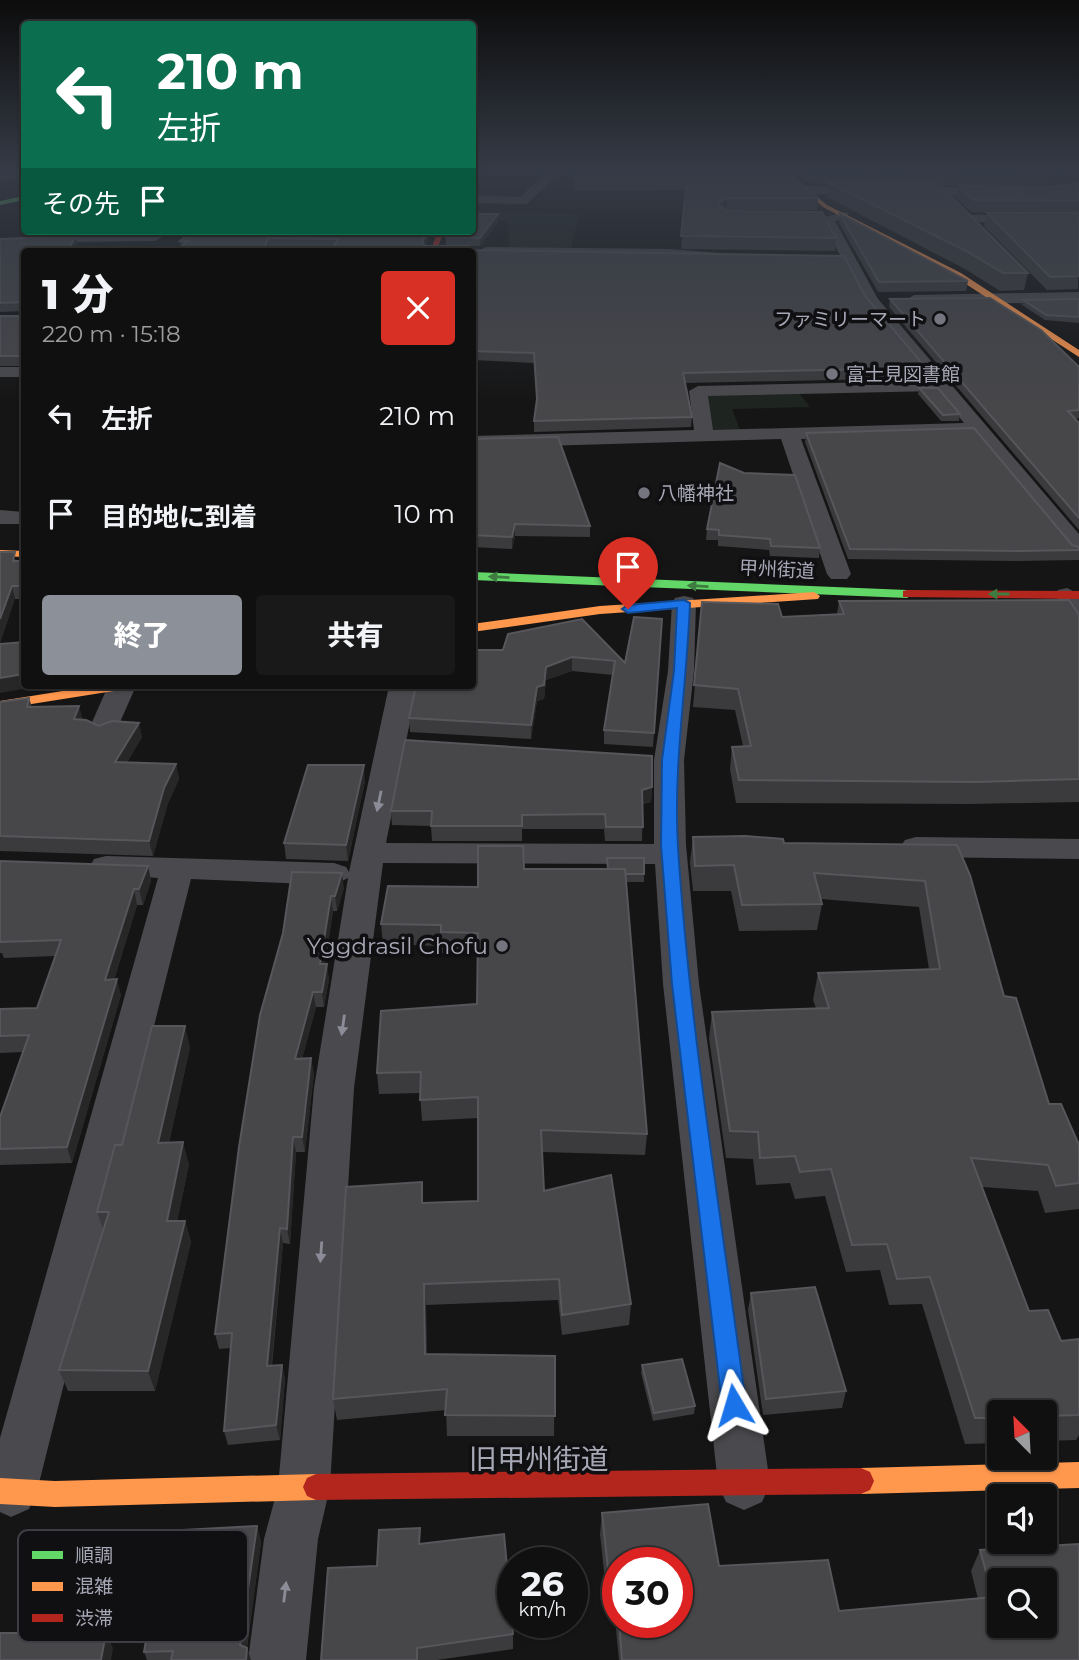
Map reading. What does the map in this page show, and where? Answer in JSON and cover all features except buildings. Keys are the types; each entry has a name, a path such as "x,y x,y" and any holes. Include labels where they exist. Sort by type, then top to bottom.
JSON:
{"main road":[{"path":"907,248 958,275 1079,355"},
{"path":"0,529 21,530"},
{"path":"0,541 21,543"},
{"path":"0,553 21,554"},
{"name":"甲州街道","path":"476,562 845,575"},
{"name":"甲州街道","path":"476,576 851,594 1076,595"},
{"path":"517,620 538,613 544,599 541,588 525,578"},
{"name":"甲州街道","path":"994,578 1076,595"},
{"path":"476,627 517,620 684,603 851,594"},
{"path":"0,705 102,689"},
{"name":"旧甲州街道","path":"6,1491 55,1494 304,1487 744,1484 1079,1475"}],"street":[{"path":"835,248 840,258 864,281 871,300 1079,548"},
{"path":"476,251 669,253 740,257"},
{"path":"1028,282 1042,297"},
{"path":"871,300 1079,297"},
{"path":"0,372 21,372"},
{"path":"704,436 698,391 944,386"},
{"path":"476,442 978,428"},
{"path":"789,433 845,575"},
{"path":"0,517 21,518"},
{"path":"684,603 681,671 655,759 679,848 681,984 744,1484"},
{"path":"103,729 120,689"},
{"path":"277,1660 291,1539 304,1487 334,1088 366,864 405,742 403,689"},
{"path":"886,847 1078,851"},
{"path":"70,865 178,867 366,864 679,848"},
{"path":"6,1491 178,867"}],"shaded area":[{"path":"509,248 571,248 571,249"},
{"path":"705,392 798,392 810,407 732,409 740,430 709,431"}],"traffic: fast":[{"path":"476,576 907,594"}],"traffic: slow":[{"path":"907,248 958,275 1079,354"},
{"path":"0,553 21,554"},
{"path":"476,627 600,610 814,596"},
{"path":"0,705 101,689"},
{"path":"861,1481 1079,1475"},
{"path":"0,1491 55,1494 316,1487"}],"traffic: jam":[{"path":"907,594 1079,595"},
{"path":"316,1487 861,1481"}],"place":[{"name":"ファミリーマート","path":"940,319"},
{"name":"富士見図書館","path":"832,374"},
{"name":"八幡神社","path":"644,493"},
{"name":"Yggdrasil Chofu","path":"502,946"}],"route":[{"path":"628,609 684,603 681,671 669,760 670,845 681,984 734,1405"}]}
